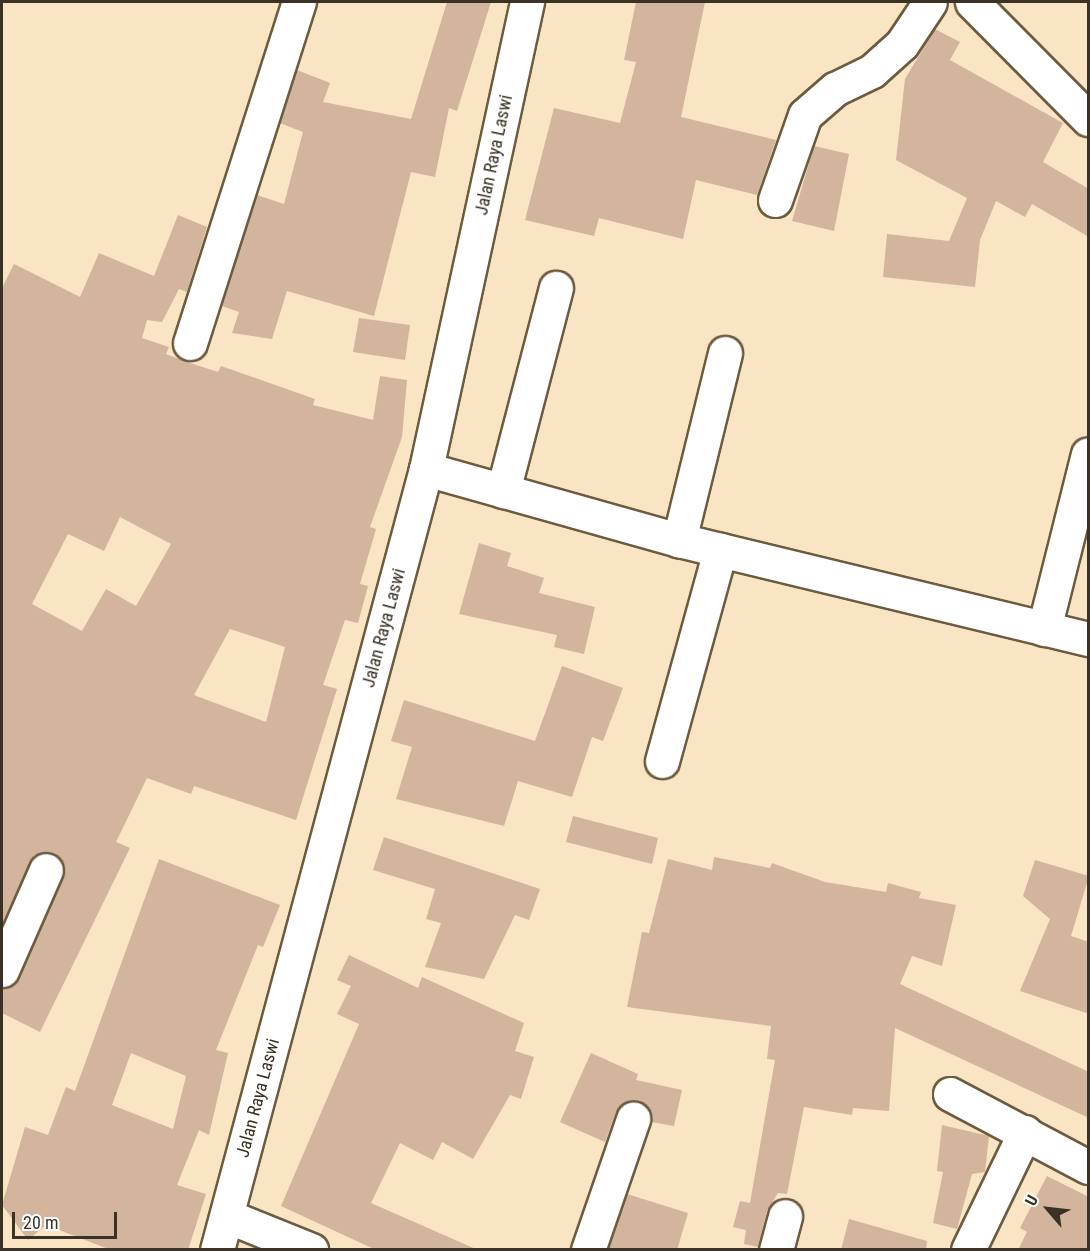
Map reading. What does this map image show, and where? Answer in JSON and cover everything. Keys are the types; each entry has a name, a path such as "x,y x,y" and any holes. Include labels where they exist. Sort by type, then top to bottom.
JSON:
{"street":[{"path":"190,343 298,2"},
{"name":"Jalan Raya Laswi","path":"218,1250 426,469 527,2"},
{"path":"775,200 806,115 835,89 872,71 902,44 930,2"},
{"path":"972,2 1089,119"},
{"path":"502,491 556,288"},
{"path":"679,540 725,353"},
{"path":"1044,629 1089,454"},
{"path":"426,469 679,540 1089,639"},
{"path":"662,760 720,550"},
{"path":"2,970 46,870"},
{"path":"950,1094 1089,1167"},
{"path":"588,1250 633,1119"},
{"path":"969,1250 1025,1132"},
{"path":"227,1216 311,1250"},
{"path":"776,1250 784,1216"}],"building":[{"path":"447,2 491,2 457,111 449,108 435,177 411,172 374,316 287,291 272,339 232,333 239,312 222,306 257,195 284,204 303,132 280,123 297,70 330,83 323,102 411,119"},
{"path":"636,2 705,2 681,117 776,140 757,195 696,180 683,239 599,218 594,236 525,220 554,108 620,123 636,62 624,60"},
{"path":"935,29 960,42 950,60 1063,123 1043,162 1089,189 1089,237 1032,204 1025,217 996,201 980,240 975,287 883,277 887,234 949,241 967,198 896,160 905,79"},
{"path":"814,146 849,154 834,231 792,221"},
{"path":"178,215 207,227 187,292 179,289 162,322 147,320 142,338 169,347 166,354 184,361 218,372 221,366 315,399 313,405 373,420 380,376 407,380 402,437 370,527 376,529 360,584 368,586 358,623 345,620 323,685 337,689 296,820 194,786 191,794 147,778 116,842 130,848 40,1032 2,1013 2,988 19,978 65,869 54,853 34,855 2,925 2,288 14,264 80,297 99,253 154,276","holes":["120,517 171,544 136,606 106,589 82,631 32,604 68,534 104,551","230,629 285,647 266,722 194,695"]},
{"path":"359,318 410,325 405,360 353,352"},
{"path":"479,543 511,553 507,566 544,578 539,593 595,607 584,654 554,647 557,635 459,614"},
{"path":"562,666 623,688 603,741 592,737 572,797 518,781 504,826 396,799 412,747 391,741 404,700 535,741"},
{"path":"573,816 658,838 652,864 566,842"},
{"path":"384,837 540,889 529,920 515,915 484,979 425,967 441,923 426,919 435,889 373,870"},
{"path":"714,857 770,868 772,863 825,882 886,892 888,883 921,892 919,898 956,905 942,966 912,956 900,984 1089,1072 1089,1118 895,1028 889,1111 853,1108 852,1115 804,1107 787,1194 778,1193 767,1211 758,1247 744,1244 746,1230 733,1227 740,1201 750,1203 775,1060 767,1059 771,1026 627,1007 642,932 649,933 668,859 712,870"},
{"path":"159,859 280,905 263,947 258,945 216,1050 228,1053 209,1135 199,1130 177,1185 206,1194 188,1250 111,1250 46,1225 28,1240 2,1205 25,1127 48,1135 66,1087 75,1091","holes":["131,1053 186,1076 173,1129 112,1105"]},
{"path":"1035,860 1089,876 1071,936 1089,942 1089,1014 1020,991 1050,919 1023,896"},
{"path":"349,955 418,988 422,977 524,1023 515,1051 534,1057 521,1099 510,1095 473,1159 442,1142 433,1160 400,1143 371,1203 478,1250 376,1250 281,1206 359,1024 337,1014 351,986 337,980"},
{"path":"591,1053 638,1074 636,1080 682,1090 674,1126 651,1122 647,1106 630,1101 616,1112 605,1142 560,1122"},
{"path":"942,1125 989,1136 985,1172 972,1174 957,1229 933,1223 943,1172 937,1171"},
{"path":"1047,1176 1089,1197 1089,1250 1018,1250 1027,1232 1020,1228"},
{"path":"627,1194 688,1213 677,1250 608,1250"},
{"path":"849,1219 927,1241 926,1250 841,1250"}]}
